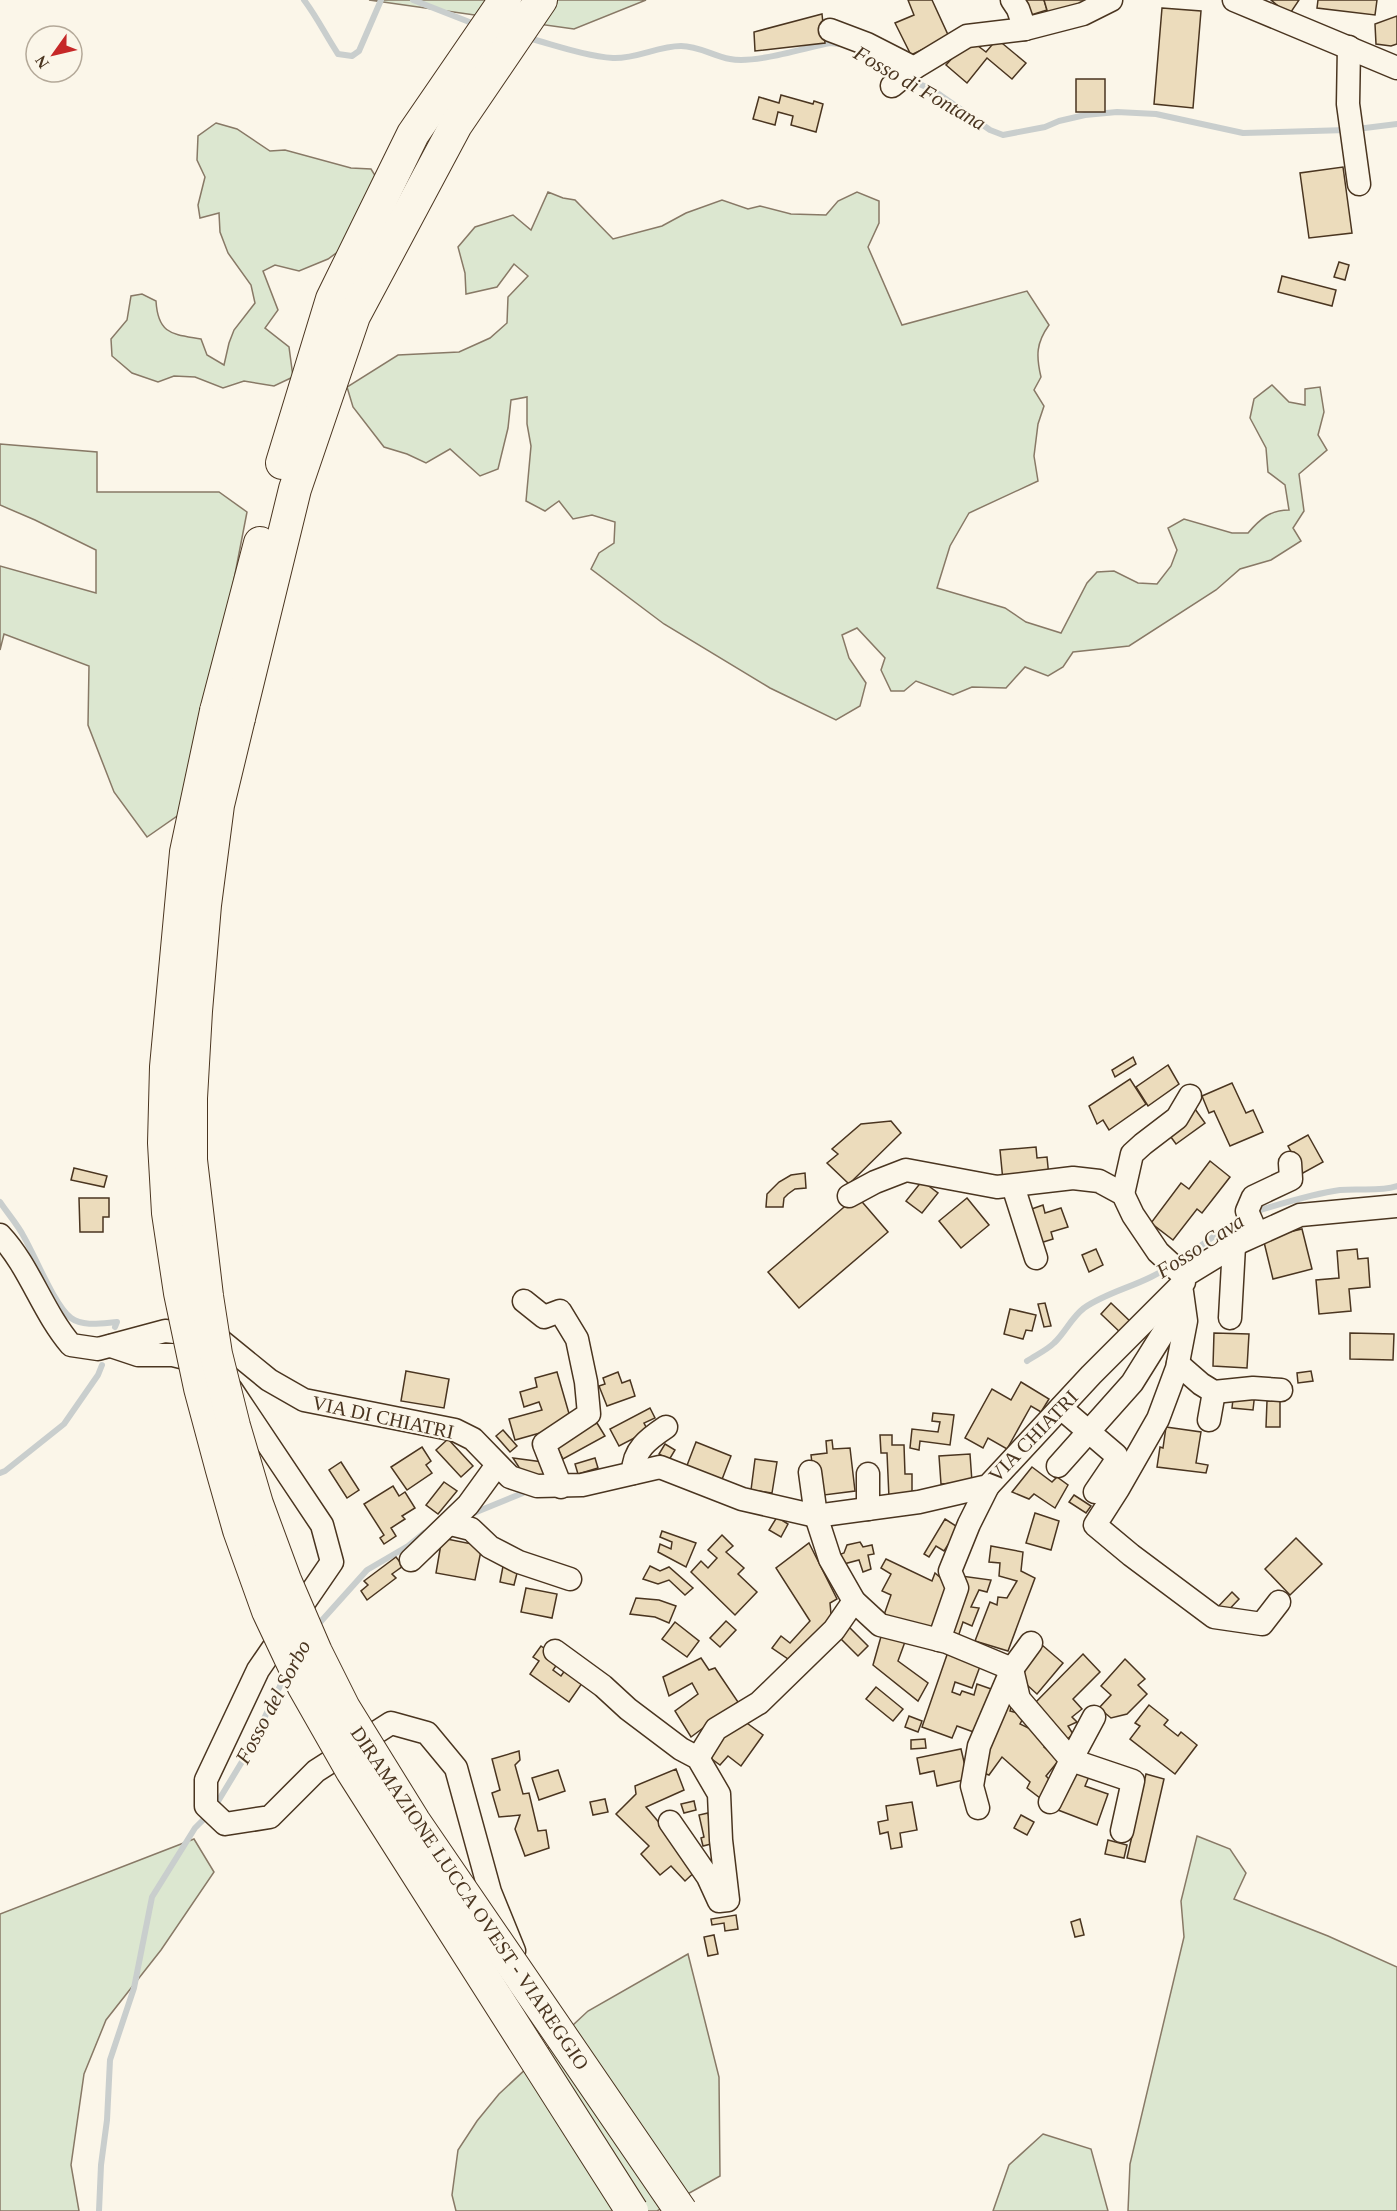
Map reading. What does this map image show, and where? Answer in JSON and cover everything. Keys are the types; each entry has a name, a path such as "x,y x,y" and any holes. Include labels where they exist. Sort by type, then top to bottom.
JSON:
{"highway":[{"name":"DIRAMAZIONE LUCCA OVEST - VIAREGGIO","path":"505,0 413,134 332,299 228,714 186,852 166,1066 164,1143 168,1213 180,1293 200,1388 239,1530 268,1611 303,1685 352,1771 632,2211"},
{"name":"DIRAMAZIONE LUCCA OVEST - VIAREGGIO","path":"285,486 354,316 456,125 541,0"},
{"name":"DIRAMAZIONE LUCCA OVEST - VIAREGGIO","path":"228,714 205,905 196,1011 191,1098 191,1160 199,1237 216,1354 256,1504 316,1652 344,1708 378,1765 681,2211"}],"street":[{"path":"1012,0 1018,9 1024,29"},
{"path":"830,30 867,44 903,77 967,36 1024,29 1083,14 1111,0"},
{"path":"1234,0 1397,68"},
{"path":"1349,47 1348,104 1359,184"},
{"path":"1123,1194 1132,1154 1178,1118 1190,1096"},
{"path":"1252,1223 1253,1197 1290,1179 1290,1163"},
{"path":"849,1196 875,1182 906,1170 998,1187 1073,1178 1099,1181 1123,1194 1133,1215 1158,1252 1182,1280 1186,1321 1178,1364 1158,1419 1095,1525 1214,1617 1262,1624 1279,1602"},
{"path":"1013,1186 1036,1258"},
{"name":"VIA CHIATRI","path":"503,1471 537,1486 561,1487 582,1485 660,1467 742,1499 816,1516 919,1502 988,1486 1182,1280 1234,1246 1252,1223 1300,1215 1397,1206"},
{"name":"VIA DI CHIATRI","path":"0,1234 14,1250 57,1328 71,1345 98,1349 165,1331 215,1335 269,1380 304,1400 455,1430 473,1438 503,1471"},
{"path":"1230,1318 1234,1246"},
{"path":"1058,1466 1132,1383 1178,1311 1182,1280"},
{"path":"524,1301 544,1317 560,1311 577,1340 586,1382 589,1414 544,1444 561,1487"},
{"path":"111,1346 138,1355 173,1355 207,1363 233,1391 322,1525 332,1562 258,1670 206,1780 206,1806 225,1824 270,1817 316,1772 392,1723 427,1733 456,1768 490,1892 551,2041"},
{"path":"1178,1364 1214,1392 1253,1388 1281,1390"},
{"path":"1209,1420 1214,1392"},
{"path":"1061,1408 1116,1455 1114,1464 1095,1492"},
{"path":"633,1473 633,1461 646,1440 666,1427"},
{"path":"411,1560 503,1471"},
{"path":"810,1472 816,1516 830,1559 854,1601 880,1625 939,1640 1012,1669"},
{"path":"868,1474 868,1509"},
{"path":"939,1640 957,1588 950,1571 969,1524 988,1486"},
{"path":"455,1519 471,1529 490,1546 519,1562 570,1579"},
{"path":"698,1758 716,1728 767,1696 834,1630 854,1601"},
{"path":"978,1808 972,1786 979,1746 1012,1669 1031,1643"},
{"path":"555,1651 603,1686 681,1749 698,1758 718,1794 728,1900 719,1901 708,1877 670,1822"},
{"path":"1012,1669 1019,1699 1071,1760 1133,1781 1122,1831"},
{"path":"1050,1802 1094,1717"}],"green space":[{"path":"369,0 646,0 574,29"},
{"path":"216,123 237,129 270,151 285,150 351,168 371,169 381,185 350,243 328,259 299,271 275,265 263,271 278,310 265,328 289,347 293,377 274,386 244,381 223,388 195,377 174,376 158,382 132,373 112,356 111,339 127,320 131,296 142,294 156,301 157,312 164,327 175,334 201,339 207,355 224,365 234,330 255,303 251,285 228,253 220,232 219,213 200,218 198,205 205,177 197,160 198,136"},
{"path":"548,192 575,200 613,239 662,226 686,213 722,200 748,209 760,206 791,214 826,215 838,201 857,192 879,201 879,223 868,247 902,325 1027,291 1049,325 1039,344 1038,363 1041,377 1034,390 1044,406 1038,424 1034,456 1038,481 969,513 950,546 937,588 1005,608 1026,622 1061,633 1087,583 1097,572 1114,571 1138,583 1157,584 1171,566 1177,550 1168,528 1184,519 1232,533 1248,533 1266,516 1289,510 1285,485 1268,472 1266,448 1250,418 1254,399 1272,385 1289,402 1305,405 1305,389 1320,387 1324,412 1318,435 1327,450 1299,474 1304,511 1293,528 1301,541 1271,560 1240,569 1216,590 1129,646 1073,652 1063,667 1048,676 1025,667 1006,688 972,687 953,695 916,681 904,691 891,691 881,670 885,658 857,628 842,635 849,658 866,683 860,706 836,720 770,688 664,624 591,569 599,553 614,543 615,522 592,515 573,519 559,501 545,511 526,501 531,446 527,424 527,397 511,400 508,428 498,469 480,476 450,449 426,463 384,447 353,407 347,387 398,355 459,352 490,338 507,323 508,297 528,276 514,264 497,287 466,294 465,273 458,247 475,227 513,215 531,230"},
{"path":"0,444 97,452 97,492 219,492 247,512 190,807 147,837 114,792 88,725 89,666 4,634 0,650 0,566 96,593 96,550 0,505"},
{"path":"1197,1836 1230,1849 1246,1873 1234,1899 1328,1936 1397,1967 1397,2211 1128,2211 1130,2164 1184,1937 1181,1901"},
{"path":"194,1839 214,1872 161,1950 106,2020 84,2074 71,2165 79,2211 0,2211 0,1914"},
{"path":"688,1954 719,2077 720,2176 657,2211 456,2211 452,2195 458,2150 477,2121 499,2094 588,2011"},
{"path":"1043,2134 1091,2149 1108,2211 993,2211 1009,2165"}],"building":[{"path":"908,0 932,0 949,37 911,55 895,23 914,15"},
{"path":"1026,0 1044,0 1047,10 1031,15"},
{"path":"1044,0 1102,0 1049,17"},
{"path":"1271,0 1299,0 1289,15"},
{"path":"1318,0 1377,0 1375,15 1317,8"},
{"path":"1162,8 1201,11 1193,108 1154,104"},
{"path":"822,14 825,43 755,51 754,32"},
{"path":"1397,16 1397,44 1391,46 1376,44 1375,24"},
{"path":"969,39 986,52 997,39 1026,63 1012,79 987,58 967,83 946,65"},
{"path":"1076,79 1105,79 1105,112 1076,112"},
{"path":"781,95 813,104 814,101 823,104 816,132 791,125 793,116 778,112 775,125 753,119 759,97 779,103"},
{"path":"1343,167 1352,233 1309,238 1300,173"},
{"path":"1339,262 1349,265 1345,280 1334,277"},
{"path":"1282,276 1336,290 1332,306 1278,292"},
{"path":"1133,1057 1136,1064 1115,1077 1112,1070"},
{"path":"1168,1065 1179,1084 1148,1106 1136,1087"},
{"path":"1130,1079 1146,1104 1109,1130 1103,1120 1097,1124 1089,1106"},
{"path":"1232,1083 1246,1113 1253,1110 1263,1132 1230,1146 1214,1111 1209,1113 1202,1096"},
{"path":"1195,1109 1205,1123 1176,1144 1168,1133"},
{"path":"891,1121 901,1133 849,1184 827,1163 838,1154 832,1149 861,1124"},
{"path":"1308,1135 1323,1162 1303,1173 1288,1146"},
{"path":"1036,1147 1037,1158 1047,1157 1049,1177 1003,1181 1000,1150"},
{"path":"1210,1161 1230,1177 1202,1213 1197,1209 1173,1240 1151,1223 1181,1183 1189,1189"},
{"path":"74,1168 107,1176 104,1187 71,1180"},
{"path":"805,1173 806,1188 795,1189 788,1194 784,1198 783,1207 766,1207 767,1194 779,1182 791,1175"},
{"path":"922,1181 938,1193 922,1213 906,1201"},
{"path":"857,1196 888,1232 799,1308 768,1272"},
{"path":"79,1198 109,1198 109,1217 103,1217 103,1232 80,1232"},
{"path":"967,1198 989,1225 961,1248 939,1221"},
{"path":"1043,1205 1045,1213 1061,1208 1068,1227 1051,1232 1053,1239 1037,1244 1026,1211"},
{"path":"1302,1229 1312,1269 1273,1279 1263,1238"},
{"path":"1096,1249 1103,1265 1089,1272 1082,1255"},
{"path":"1357,1249 1358,1259 1368,1258 1370,1287 1349,1289 1351,1311 1319,1314 1316,1280 1339,1278 1337,1251"},
{"path":"1045,1303 1051,1326 1044,1327 1038,1304"},
{"path":"1111,1303 1133,1324 1123,1335 1101,1314"},
{"path":"1010,1309 1036,1315 1032,1331 1026,1330 1023,1339 1004,1334"},
{"path":"1214,1333 1249,1334 1247,1368 1213,1366"},
{"path":"1350,1333 1394,1334 1393,1360 1350,1359"},
{"path":"406,1371 449,1379 444,1408 401,1401"},
{"path":"1311,1371 1313,1381 1298,1383 1297,1373"},
{"path":"557,1372 572,1424 515,1440 509,1419 542,1410 539,1402 524,1407 520,1392 537,1387 535,1378"},
{"path":"618,1372 622,1383 630,1380 635,1396 607,1406 599,1386 605,1384 603,1378"},
{"path":"1021,1382 1049,1399 1041,1412 1031,1406 1007,1449 988,1438 983,1448 965,1438 992,1389 1011,1400"},
{"path":"1234,1390 1255,1392 1253,1410 1232,1408"},
{"path":"1267,1401 1280,1401 1280,1427 1266,1427"},
{"path":"650,1408 655,1418 644,1423 648,1431 619,1446 610,1429"},
{"path":"933,1413 954,1415 950,1445 920,1441 919,1450 910,1448 912,1429 938,1432 940,1422 932,1421"},
{"path":"597,1423 605,1436 563,1459 557,1447 576,1432"},
{"path":"1166,1427 1201,1432 1196,1463 1208,1465 1206,1473 1157,1467"},
{"path":"503,1430 517,1446 510,1452 496,1436"},
{"path":"880,1435 892,1435 892,1445 904,1445 905,1474 912,1474 912,1497 889,1498 887,1453 881,1453"},
{"path":"448,1439 473,1466 461,1477 436,1450"},
{"path":"832,1440 833,1449 850,1448 855,1491 824,1495 821,1470 813,1471 811,1455 827,1453 826,1441"},
{"path":"696,1442 731,1456 721,1482 686,1468"},
{"path":"665,1444 675,1450 669,1460 659,1454"},
{"path":"422,1447 431,1461 426,1465 432,1473 407,1490 391,1467"},
{"path":"970,1454 972,1482 941,1484 939,1456"},
{"path":"513,1458 543,1462 551,1479 524,1475"},
{"path":"595,1458 598,1468 578,1474 575,1464"},
{"path":"755,1459 777,1462 772,1493 751,1490"},
{"path":"341,1462 359,1490 347,1498 329,1470"},
{"path":"1032,1467 1052,1482 1057,1477 1068,1485 1055,1508 1034,1494 1029,1499 1012,1492"},
{"path":"444,1482 457,1491 438,1514 426,1505"},
{"path":"393,1486 399,1496 405,1492 415,1508 402,1516 405,1519 391,1528 396,1536 384,1544 380,1538 384,1535 364,1504"},
{"path":"1074,1495 1091,1506 1086,1513 1069,1502"},
{"path":"1035,1513 1059,1521 1051,1550 1026,1543"},
{"path":"777,1517 788,1524 781,1537 769,1530"},
{"path":"945,1519 959,1528 944,1551 936,1546 929,1557 924,1554"},
{"path":"662,1531 696,1543 686,1567 658,1552 660,1544 671,1549 672,1542 660,1537"},
{"path":"722,1535 733,1546 726,1552 744,1568 738,1574 757,1592 735,1615 691,1572 701,1561 708,1568 717,1558 708,1550"},
{"path":"442,1538 482,1546 475,1580 436,1573"},
{"path":"1296,1538 1322,1564 1290,1595 1265,1569"},
{"path":"860,1542 863,1547 872,1545 874,1554 868,1555 871,1569 863,1572 859,1560 840,1565 838,1555 844,1553 847,1545"},
{"path":"809,1543 837,1599 830,1603 831,1614 837,1618 794,1663 772,1648 781,1636 790,1643 810,1621 776,1568"},
{"path":"991,1546 1023,1552 1021,1571 1035,1578 1008,1651 975,1641 990,1602 997,1605 998,1597 1007,1598 1017,1581 999,1576 1000,1563 989,1562"},
{"path":"396,1557 403,1566 392,1574 396,1578 367,1600 361,1591 368,1585 364,1581"},
{"path":"886,1559 932,1581 935,1573 950,1586 933,1628 884,1615 891,1595 882,1591 891,1574 881,1568"},
{"path":"504,1561 518,1569 514,1585 500,1582"},
{"path":"650,1566 660,1571 669,1567 693,1588 685,1595 669,1580 658,1584 643,1579"},
{"path":"961,1576 991,1580 987,1592 979,1590 971,1607 979,1608 972,1626 963,1622 958,1637 943,1634"},
{"path":"526,1588 557,1594 552,1618 521,1612"},
{"path":"1232,1592 1239,1599 1222,1617 1215,1610"},
{"path":"636,1598 659,1600 676,1606 669,1623 655,1617 630,1614"},
{"path":"726,1621 736,1630 720,1647 710,1638"},
{"path":"675,1622 699,1641 687,1657 662,1639"},
{"path":"846,1624 868,1646 858,1656 836,1634"},
{"path":"882,1633 906,1639 898,1661 928,1683 918,1701 873,1665"},
{"path":"1042,1645 1063,1663 1037,1694 1016,1675"},
{"path":"541,1646 560,1660 553,1670 561,1676 568,1666 585,1679 569,1702 530,1674 539,1661 533,1657"},
{"path":"949,1649 982,1661 972,1688 955,1682 952,1692 960,1695 962,1691 974,1695 977,1684 994,1690 979,1734 957,1726 952,1738 922,1727"},
{"path":"1083,1654 1100,1672 1073,1699 1082,1709 1072,1717 1077,1722 1068,1726 1073,1734 1062,1744 1031,1707"},
{"path":"701,1658 709,1670 715,1668 738,1702 691,1737 675,1711 698,1694 692,1683 669,1696 663,1677"},
{"path":"1125,1659 1145,1679 1138,1685 1147,1694 1127,1714 1111,1718 1099,1708 1111,1695 1101,1686"},
{"path":"876,1687 903,1709 893,1721 866,1699"},
{"path":"1001,1702 1012,1703 1010,1711 1025,1715 1020,1724 1043,1735 1049,1743 1044,1747 1059,1760 1046,1776 1053,1783 1040,1798 1027,1788 1030,1782 1002,1757 989,1775 978,1771"},
{"path":"1149,1705 1168,1720 1164,1725 1178,1736 1181,1732 1197,1745 1175,1774 1130,1739 1140,1726 1135,1723"},
{"path":"909,1716 922,1721 918,1732 905,1727"},
{"path":"740,1718 763,1735 741,1766 728,1756 720,1765 709,1757 721,1731"},
{"path":"925,1739 926,1748 911,1749 911,1740"},
{"path":"961,1749 968,1779 937,1786 934,1771 920,1774 917,1758"},
{"path":"519,1751 520,1760 515,1765 523,1794 529,1793 538,1831 546,1830 549,1848 525,1856 515,1829 520,1815 499,1817 492,1793 500,1790 492,1759"},
{"path":"1074,1768 1090,1774 1085,1786 1108,1794 1097,1825 1058,1810"},
{"path":"676,1769 684,1790 646,1807 698,1869 685,1881 671,1866 660,1875 641,1854 649,1846 616,1814 636,1794 635,1786"},
{"path":"558,1770 565,1791 539,1800 532,1778"},
{"path":"1146,1774 1164,1779 1145,1862 1127,1858"},
{"path":"605,1799 608,1812 593,1815 590,1802"},
{"path":"694,1801 696,1810 684,1813 681,1804"},
{"path":"912,1802 917,1830 900,1833 902,1847 891,1849 888,1832 880,1834 878,1822 888,1820 886,1806"},
{"path":"708,1813 715,1843 703,1846 701,1838 704,1837 699,1815"},
{"path":"1021,1815 1034,1822 1027,1835 1014,1828"},
{"path":"1108,1840 1127,1845 1124,1858 1105,1854"},
{"path":"736,1915 738,1929 725,1931 724,1923 712,1925 711,1919"},
{"path":"1080,1919 1084,1935 1075,1937 1071,1922"},
{"path":"714,1935 718,1954 708,1956 704,1937"}],"waterway":[{"name":"Fosso di Fontana","path":"304,0 338,54 352,56 359,51 381,0"},
{"name":"Fosso di Fontana","path":"413,0 477,25"},
{"name":"Fosso di Fontana","path":"528,38 581,53 613,58 630,57 681,46 740,60 780,55 830,43 840,44"},
{"name":"Fosso di Fontana","path":"879,62 899,74"},
{"name":"Fosso di Fontana","path":"908,79 933,90 990,130 1003,135 1045,127 1085,115 1117,112 1156,114 1243,133 1347,130"},
{"name":"Fosso di Fontana","path":"1357,129 1397,124"},
{"name":"Fosso Cava","path":"1253,1212 1329,1192 1397,1186"},
{"name":"Fosso Cava","path":"0,1202 22,1233 52,1292 65,1312 81,1323 117,1322 115,1327"},
{"name":"Fosso Cava","path":"1027,1361 1054,1343 1084,1308 1163,1271 1244,1217"},
{"path":"0,1473 64,1424 98,1375 102,1365"},
{"name":"Fosso del Sorbo","path":"469,1515 523,1493"},
{"name":"Fosso del Sorbo","path":"315,1628 367,1570 408,1546 424,1533"},
{"name":"Fosso del Sorbo","path":"214,1808 246,1755 286,1674"},
{"name":"Fosso del Sorbo","path":"99,2211 110,2060 134,1988 152,1897 195,1828 205,1818"}]}
